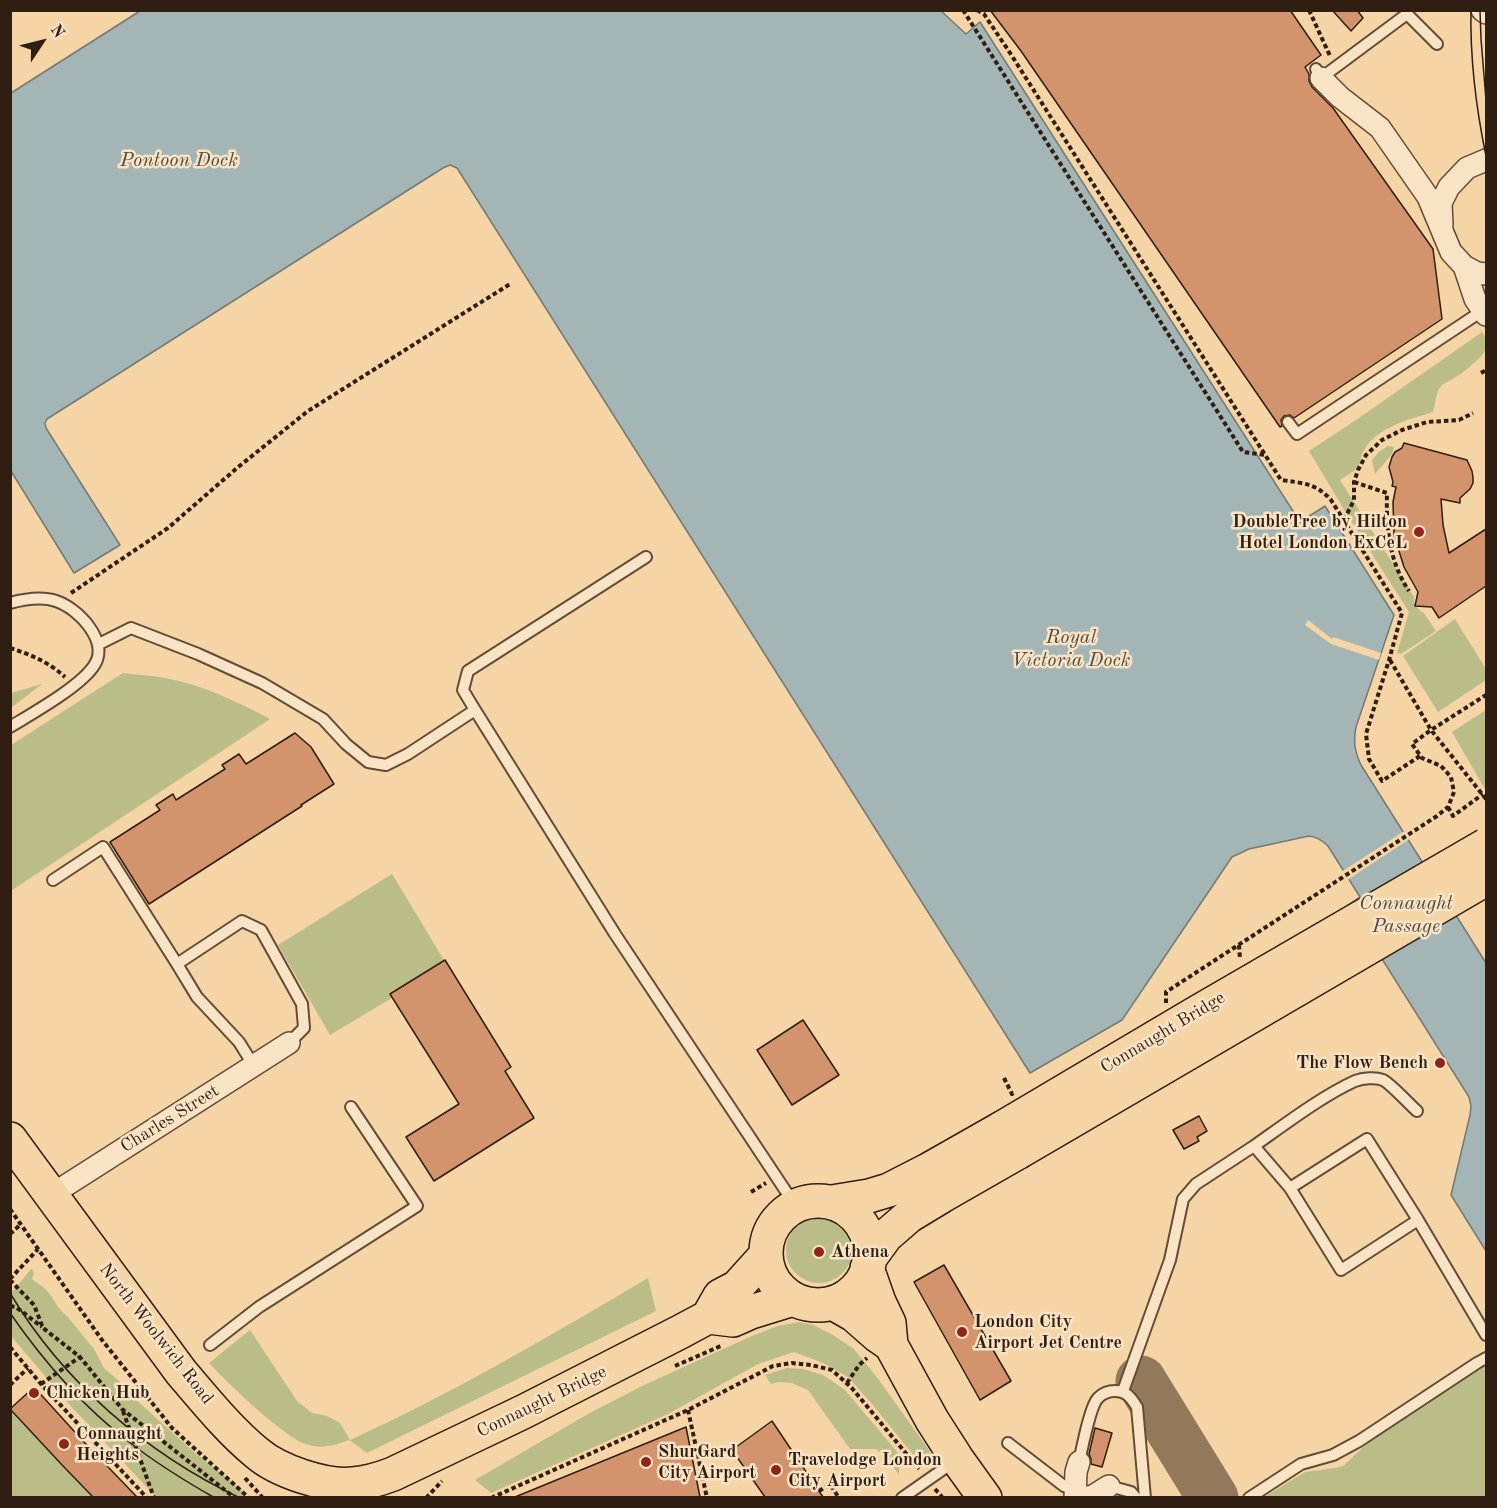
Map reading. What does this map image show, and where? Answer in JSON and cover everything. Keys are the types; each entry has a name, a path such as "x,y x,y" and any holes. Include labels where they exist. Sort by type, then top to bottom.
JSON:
{"main road":[{"name":"Connaught Bridge","path":"869,1263 886,1236 909,1216 942,1196 1009,1141 1228,995 1486,845"},
{"name":"Connaught Bridge","path":"832,1202 889,1190 928,1170 1009,1141 1486,879"},
{"name":"North Woolwich Road","path":"10,1140 181,1372 257,1453 285,1470 308,1478 352,1485 373,1480"},
{"path":"869,1263 856,1289 843,1299 820,1305 802,1302 793,1299 774,1281 765,1256 768,1236 778,1218 795,1205 813,1200 832,1202 846,1208 857,1218 865,1230 869,1243 869,1263 879,1302 889,1323 881,1350"},
{"name":"Connaught Bridge","path":"373,1480 393,1474 523,1412 708,1317 720,1296 737,1287 765,1256"},
{"path":"708,1317 733,1320 793,1299"},
{"path":"833,1303 854,1315 878,1336 881,1350 985,1497"}],"street":[{"path":"1482,10 1486,13"},
{"path":"1324,71 1340,97 1380,128 1428,197 1451,252 1464,266 1477,273 1486,274"},
{"path":"1442,228 1441,202 1449,187 1467,168 1486,160"},
{"path":"1464,266 1475,299 1485,306"},
{"name":"Charles Street","path":"51,1195 289,1043"},
{"path":"1079,1462 1077,1495 1092,1496 1109,1486"}],"lane":[{"path":"1324,71 1407,12 1437,44"},
{"path":"1288,422 1297,434 1485,306"},
{"path":"646,557 468,671 463,690 615,934 795,1205"},
{"path":"10,603 43,598 57,601 79,615 99,644 98,658 94,667 87,674 72,687 10,727"},
{"path":"99,644 132,628 198,654 262,683 323,719 346,744 368,762 386,765 475,710"},
{"path":"53,880 103,847 197,997 239,1042 254,1066"},
{"path":"177,964 242,921 261,930 302,1004 304,1028 289,1043"},
{"path":"1123,1391 1170,1260 1183,1199 1196,1184 1310,1108 1357,1080 1372,1078 1384,1081 1417,1111"},
{"path":"210,1345 259,1307 417,1206 351,1107"},
{"path":"1290,1188 1367,1139 1486,1335"},
{"path":"1254,1146 1290,1188 1341,1270 1418,1220"},
{"path":"1249,1497 1301,1464 1333,1455 1359,1441 1486,1358"},
{"path":"1079,1462 1097,1399 1107,1391 1123,1391 1131,1396 1137,1407 1144,1497"},
{"path":"1008,1443 1077,1495"},
{"path":"902,1497 957,1459"},
{"path":"1109,1486 1131,1492 1136,1497"}],"path":[{"path":"963,10 1244,452 1265,456"},
{"path":"977,10 984,14 1012,56 1281,480 1312,485 1324,491 1402,613 1366,734 1369,759 1382,781 1420,756"},
{"path":"1309,10 1324,71"},
{"path":"57,601 168,528 308,411 510,284"},
{"path":"1481,373 1486,369"},
{"path":"1344,520 1354,500 1354,482 1358,470 1366,455 1383,440 1402,430 1427,422 1459,420 1473,413"},
{"path":"1354,482 1387,493 1388,539 1401,579 1409,591"},
{"path":"10,648 53,667 72,687"},
{"path":"1389,660 1431,730 1486,799"},
{"path":"1166,1008 1166,992 1448,807 1454,792 1451,777 1441,766 1422,758 1412,744 1486,695"},
{"path":"1448,807 1453,816 1483,794"},
{"path":"10,1209 102,1340 172,1428 249,1497"},
{"path":"10,1234 21,1224"},
{"path":"38,1249 10,1280 34,1305 43,1328"},
{"path":"10,1306 16,1308 80,1357 123,1409 236,1497"},
{"path":"10,1347 41,1384 147,1497"},
{"path":"847,1383 859,1365 881,1350"},
{"path":"41,1384 80,1357"},
{"path":"491,1497 688,1410 773,1366 792,1363 832,1370 847,1383 921,1472"},
{"path":"10,1385 28,1368"},
{"path":"123,1409 154,1497"},
{"path":"688,1410 707,1497"},
{"path":"819,1491 830,1484 839,1497"},
{"path":"251,1485 263,1497"},
{"path":"935,1488 943,1497"}],"green space":[{"path":"1482,332 1486,338 1486,349 1477,361 1440,387 1433,412 1404,421 1378,435 1364,450 1358,468 1340,480 1414,597 1415,605 1423,612 1436,631 1401,654 1397,653 1409,612 1309,451"},
{"path":"1388,446 1394,447 1392,454 1375,474 1372,460"},
{"path":"1455,619 1486,669 1486,680 1438,712 1403,656"},
{"path":"123,673 160,677 206,689 270,719 11,891 11,745"},
{"path":"42,684 11,708 11,693"},
{"path":"1486,710 1486,791 1452,732"},
{"path":"392,874 447,965 330,1035 278,945"},
{"path":"812,1217 826,1217 838,1222 847,1231 852,1250 850,1263 843,1274 826,1283 812,1283 800,1278 791,1269 786,1257 786,1243 791,1231 800,1222"},
{"path":"32,1268 34,1274 32,1279 46,1290 94,1349 104,1368 195,1453 241,1489 244,1497 156,1497 68,1403 11,1336 11,1293"},
{"path":"648,1278 656,1311 367,1453 349,1440 319,1447 298,1441 253,1406 209,1363 250,1330 297,1401 312,1413 327,1416 340,1423 350,1440 464,1383"},
{"path":"799,1322 813,1325 854,1349 929,1450 931,1455 927,1459 919,1462 848,1377 823,1363 794,1352 758,1364 668,1414 491,1493 475,1480 588,1414 642,1386 754,1335 778,1326"},
{"path":"1484,1366 1486,1368 1486,1497 1264,1497 1305,1472 1343,1466 1371,1440"},
{"path":"787,1368 803,1369 823,1375 845,1390 904,1460 899,1469 899,1475 888,1459 876,1449 850,1449 808,1390 792,1383 771,1384 765,1375"},
{"path":"11,1409 93,1497 11,1497"}],"water":[{"name":"Royal Victoria Dock","path":"940,10 966,34 980,22 1300,522 1325,506 1394,615 1356,727 1355,747 1361,765 1486,963 1486,1251 1451,1195 1470,1115 1469,1097 1348,905 1360,897 1328,846 1317,838 1309,836 1249,849 1232,857 1122,1020 1030,1073 457,168 450,165 443,168 47,419 46,428 120,545 74,573 11,471 11,93 140,11"}],"pier":[{"path":"1308,620 1332,639 1333,637 1381,653 1379,660 1331,644 1305,625"},
{"path":"1406,830 1411,838 1346,881 1341,872"}],"building":[{"path":"990,10 1290,10 1321,55 1305,67 1312,87 1333,108 1433,249 1442,319 1294,418 1290,415 1284,416 1280,427 1021,51"},
{"path":"1332,10 1357,10 1363,18 1351,31"},
{"name":"DoubleTree by Hilton Hotel London ExCeL","path":"1404,443 1467,460 1472,471 1473,483 1460,498 1460,503 1441,499 1443,525 1449,553 1486,529 1486,586 1439,618 1432,607 1415,606 1418,592 1404,567 1394,535 1393,502 1396,487 1392,486 1389,467 1395,452 1402,448"},
{"path":"295,733 311,747 334,784 149,904 110,842 160,810 156,805 173,794 176,800 225,769 222,765 239,754 246,764"},
{"path":"445,960 511,1067 505,1071 534,1118 434,1181 406,1137 459,1104 390,994"},
{"path":"803,1020 839,1075 792,1105 757,1050"},
{"path":"1199,1116 1207,1131 1197,1137 1199,1141 1184,1149 1173,1130"},
{"name":"London City Airport Jet Centre","path":"944,1265 1011,1381 980,1400 914,1282"},
{"name":"Connaught Heights","path":"34,1387 137,1497 93,1497 63,1466 10,1409"},
{"name":"Travelodge London City Airport","path":"772,1421 823,1497 765,1497 732,1450"},
{"name":"ShurGard City Airport","path":"686,1427 700,1497 515,1497"},
{"path":"1095,1428 1112,1433 1102,1467 1091,1464 1089,1454"}],"taxiway":[{"path":"1141,1381 1213,1498"}],"tram line":[{"path":"1471,10 1474,83 1486,156"},
{"path":"1480,10 1486,100"},
{"path":"10,1293 31,1326 55,1356 110,1412 172,1460 240,1498"},
{"path":"10,1313 50,1366 95,1414 150,1457 215,1498"}],"place":[{"name":"DoubleTree by Hilton Hotel London ExCeL","path":"1419,532"},
{"name":"The Flow Bench","path":"1440,1063"},
{"name":"Athena","path":"819,1252"},
{"name":"London City Airport Jet Centre","path":"962,1332"},
{"name":"Chicken Hub","path":"34,1393"},
{"name":"Connaught Heights","path":"64,1444"},
{"name":"ShurGard City Airport","path":"646,1462"},
{"name":"Travelodge London City Airport","path":"776,1470"}],"water label":[{"name":"Pontoon Dock","path":"179,161"},
{"name":"Connaught Passage","path":"1406,916"}]}
